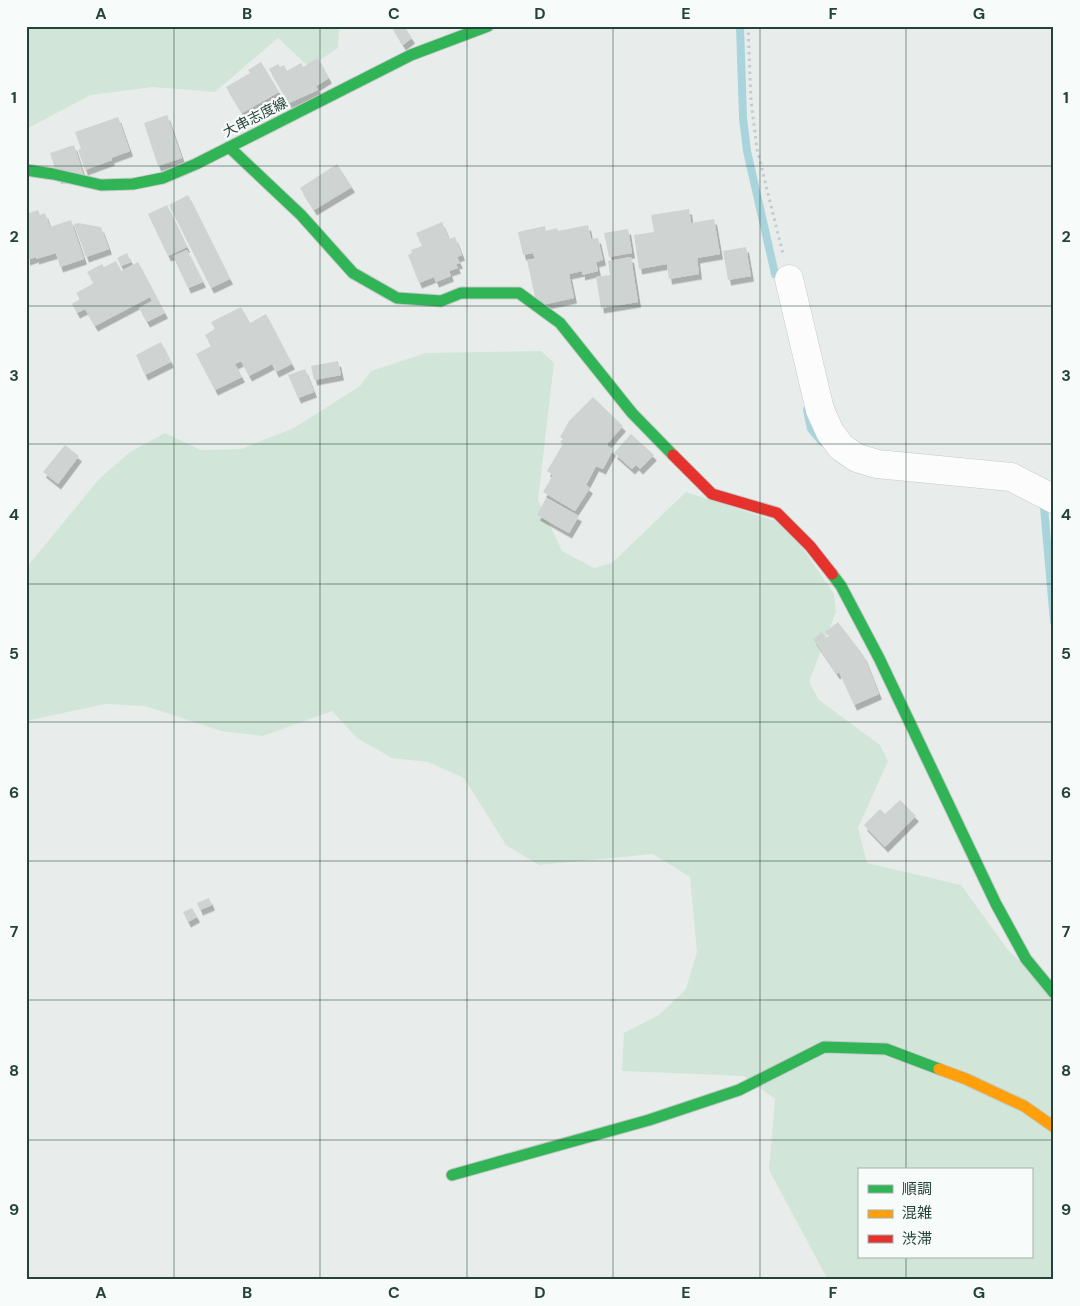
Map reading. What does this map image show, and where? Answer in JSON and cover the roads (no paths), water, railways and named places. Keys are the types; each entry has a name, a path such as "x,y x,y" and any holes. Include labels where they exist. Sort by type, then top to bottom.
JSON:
{"street":[{"name":"大串志度線","path":"26,170 101,185 133,184 163,178 196,164 411,55 488,26"},
{"path":"229,147 301,215 353,273 397,298 442,301 461,293 519,293 560,323 632,412 712,494 777,513 810,546 841,586 879,658 996,904 1026,959 1054,993"},
{"path":"789,279 820,410 830,432 841,447 857,458 877,464 1011,477 1054,499"},
{"path":"452,1175 649,1120 739,1090 824,1046 886,1049 966,1079 1024,1106 1054,1127"}],"waterway":[{"path":"740,26 743,118 747,151 775,274"},
{"path":"807,410 811,429 822,442"},
{"path":"1039,501 1044,507 1054,622"}]}
